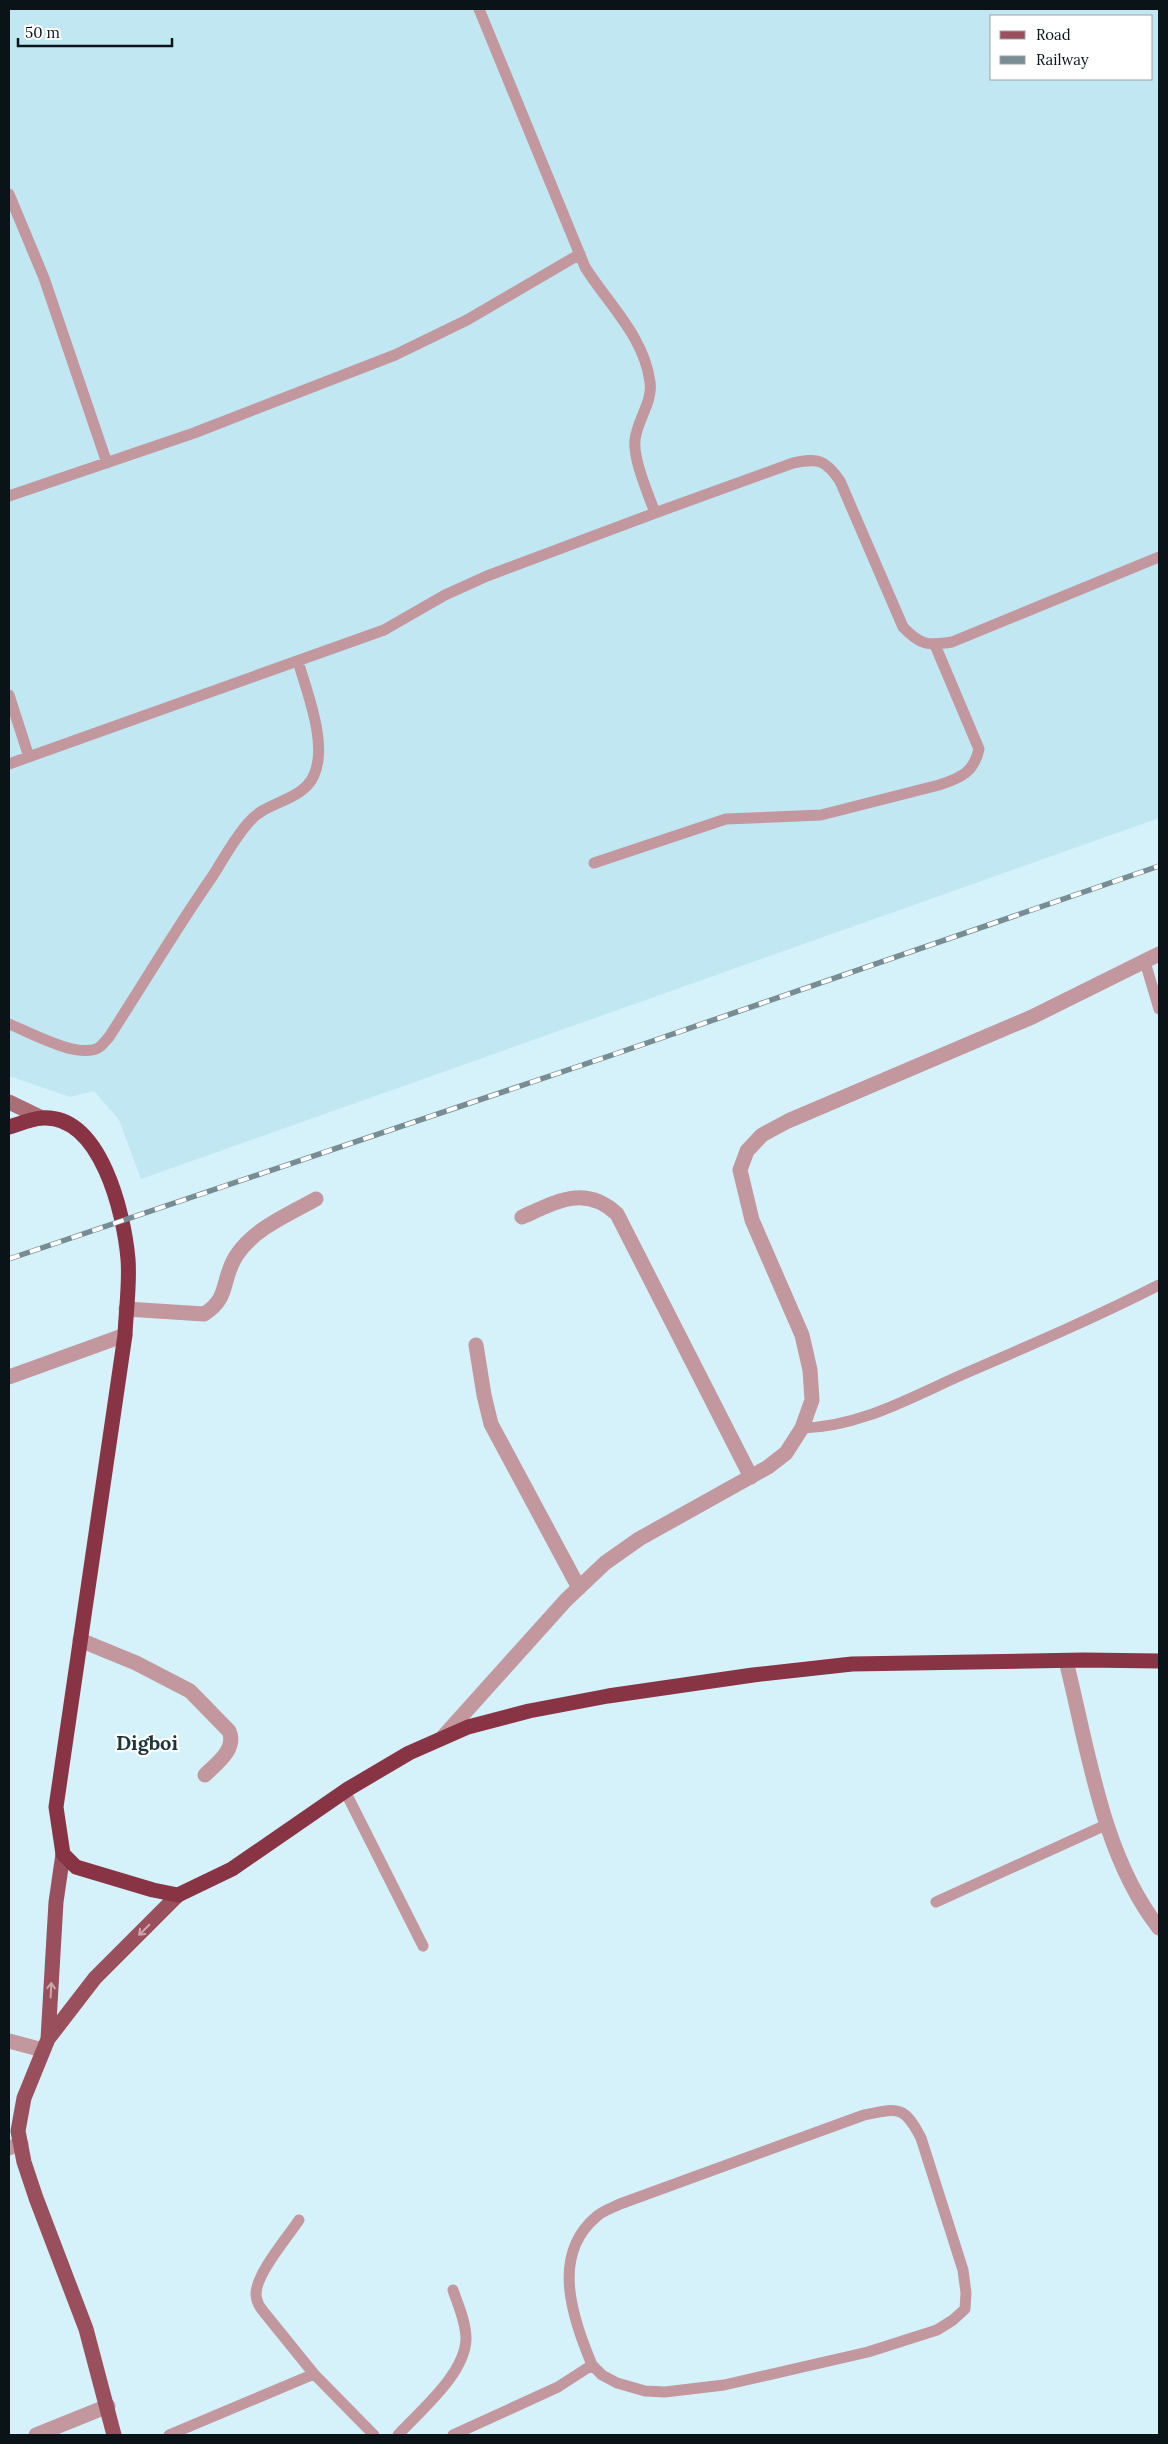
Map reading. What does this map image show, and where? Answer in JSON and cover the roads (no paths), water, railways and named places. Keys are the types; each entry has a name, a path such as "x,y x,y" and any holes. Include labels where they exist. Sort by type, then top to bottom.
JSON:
{"highway":[{"path":"9,1127 42,1118 66,1122 82,1134 96,1150 105,1171 122,1221 128,1260 124,1335 56,1807 63,1854 76,1867 153,1890 178,1895 232,1869 345,1791 409,1753 468,1727 529,1710 608,1696 753,1675 852,1664 1159,1661"}],"main road":[{"path":"46,2045 56,1902 63,1854"},
{"path":"114,2435 108,2406 86,2329 24,2162 15,2146 24,2098 46,2045 95,1978 178,1895"}],"street":[{"path":"442,1738 579,1588 605,1563 639,1539 751,1477 786,1453 802,1428 812,1400 810,1370 802,1335 746,1202 740,1170 747,1151 762,1135 788,1121 1032,1017 1159,954"},
{"path":"9,1102 42,1118"},
{"path":"522,1217 563,1199 578,1198 596,1199 617,1214 751,1477"},
{"path":"126,1309 204,1314 214,1308 221,1300 228,1271 236,1255 250,1240 268,1227 316,1199"},
{"path":"9,1377 124,1335"},
{"path":"476,1345 491,1424 579,1588"},
{"path":"80,1640 136,1663 190,1691 224,1725 232,1737 231,1745 205,1776"},
{"path":"1066,1661 1108,1824 1131,1884 1159,1928"},
{"path":"9,2041 46,2045"},
{"path":"36,2435 108,2406"}],"lane":[{"path":"479,9 580,254 600,291 620,314 638,344 648,368 651,384 649,399 635,439 635,452 655,513"},
{"path":"9,194 44,278 107,463"},
{"path":"9,496 194,433 395,355 467,320 526,288 580,254"},
{"path":"9,764 384,630 445,596 487,576 793,463 810,459 823,462 832,468 840,481 903,627 915,640 935,645 952,642 1159,557"},
{"path":"594,863 726,819 821,815 939,785 954,780 967,772 976,762 979,749 935,645"},
{"path":"9,1024 67,1048 83,1051 98,1048 109,1037 202,891 251,819 266,808 288,799 314,777 318,761 319,741 298,661"},
{"path":"9,695 29,757"},
{"path":"1146,962 1159,1009"},
{"path":"802,1428 824,1428 871,1415 1104,1313 1159,1286"},
{"path":"345,1791 423,1946"},
{"path":"936,1902 1108,1824"},
{"path":"886,2110 901,2111 912,2120 921,2138 963,2270 966,2293 965,2309 953,2320 937,2330 868,2352 724,2385 665,2392 645,2391 617,2383 602,2375 592,2364 577,2329 569,2300 568,2270 582,2232 597,2216 620,2204 864,2115 886,2110"},
{"path":"299,2220 263,2273 256,2294 258,2304 314,2374 374,2435"},
{"path":"398,2435 453,2376 462,2358 466,2339 462,2315 452,2290"},
{"path":"453,2435 558,2387 592,2364"},
{"path":"169,2435 314,2374"}],"railway":[{"path":"9,1259 615,1054 1159,866"}],"district":[{"name":"Digboi","path":"147,1742"}]}
